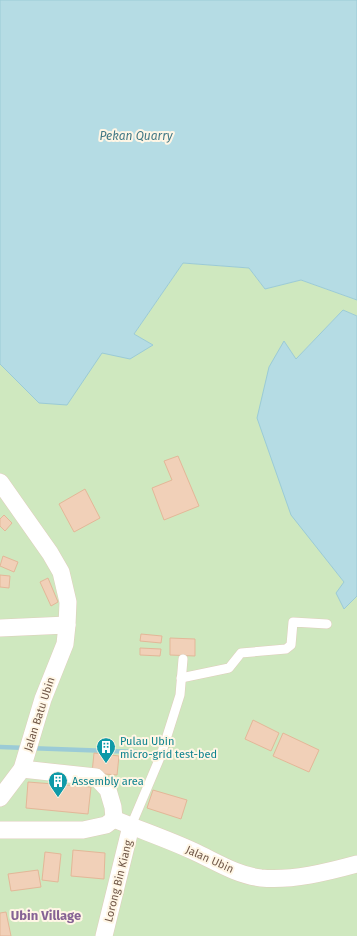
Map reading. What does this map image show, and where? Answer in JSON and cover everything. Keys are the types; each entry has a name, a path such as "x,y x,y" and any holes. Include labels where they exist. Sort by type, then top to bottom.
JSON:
{"street":[{"name":"Jalan Batu Ubin","path":"0,482 25,516 61,572 68,602 65,644 43,698 22,769 0,798"},
{"path":"0,628 67,626"},
{"path":"0,830 83,830 106,825 114,819 113,807 108,790 96,777 22,769"},
{"name":"Jalan Ubin","path":"114,819 192,851 234,871 261,878 298,877 357,864"},
{"name":"Lorong Bin Kiang","path":"104,936 131,826"}],"lane":[{"path":"181,678 229,668 241,653 286,649 291,645 293,622 327,624"},
{"path":"131,826 161,756 180,695 183,659"}],"green space":[{"path":"183,263 249,268 265,289 301,280 357,300 357,316 343,310 296,359 284,341 291,514 344,582 344,609 357,596 357,936 0,936 0,364 39,403 101,353 125,340 153,345 134,334"}],"water":[{"name":"Pekan Quarry","path":"0,0 357,0 357,300 301,280 265,289 249,268 183,263 134,334 153,345 130,359 102,353 67,405 39,403 0,364"},
{"path":"343,310 357,316 357,596 344,609 336,593 344,582 291,515 257,418 269,367 284,341 296,359"}],"building":[{"path":"178,456 199,506 164,520 152,488 172,480 164,461"},
{"path":"85,489 100,518 74,532 59,504"},
{"path":"4,515 12,523 5,531 0,526 0,519"},
{"path":"3,556 18,562 14,572 0,566"},
{"path":"0,575 10,576 9,588 0,587"},
{"path":"48,578 58,602 51,606 40,582"},
{"path":"141,634 162,636 161,643 140,641"},
{"path":"170,638 195,639 195,656 170,655"},
{"path":"140,648 161,649 160,656 140,655"},
{"path":"253,720 279,733 271,751 245,739"},
{"path":"283,733 319,750 309,772 273,756"},
{"name":"Pulau Ubin micro-grid test-bed","path":"94,753 119,756 117,775 92,773"},
{"name":"Assembly area","path":"28,782 91,787 88,814 26,808"},
{"path":"153,790 187,800 181,819 147,808"},
{"path":"73,850 105,853 104,879 71,876"},
{"path":"45,852 61,854 58,882 42,880"},
{"path":"38,870 41,887 11,891 8,874"},
{"path":"6,912 11,936 0,936 0,913"}],"waterway":[{"path":"0,747 137,752"}],"place":[{"name":"Pulau Ubin micro-grid test-bed","path":"106,764"},
{"name":"Assembly area","path":"58,798"}],"district":[{"name":"Ubin Village","path":"46,915"}]}
